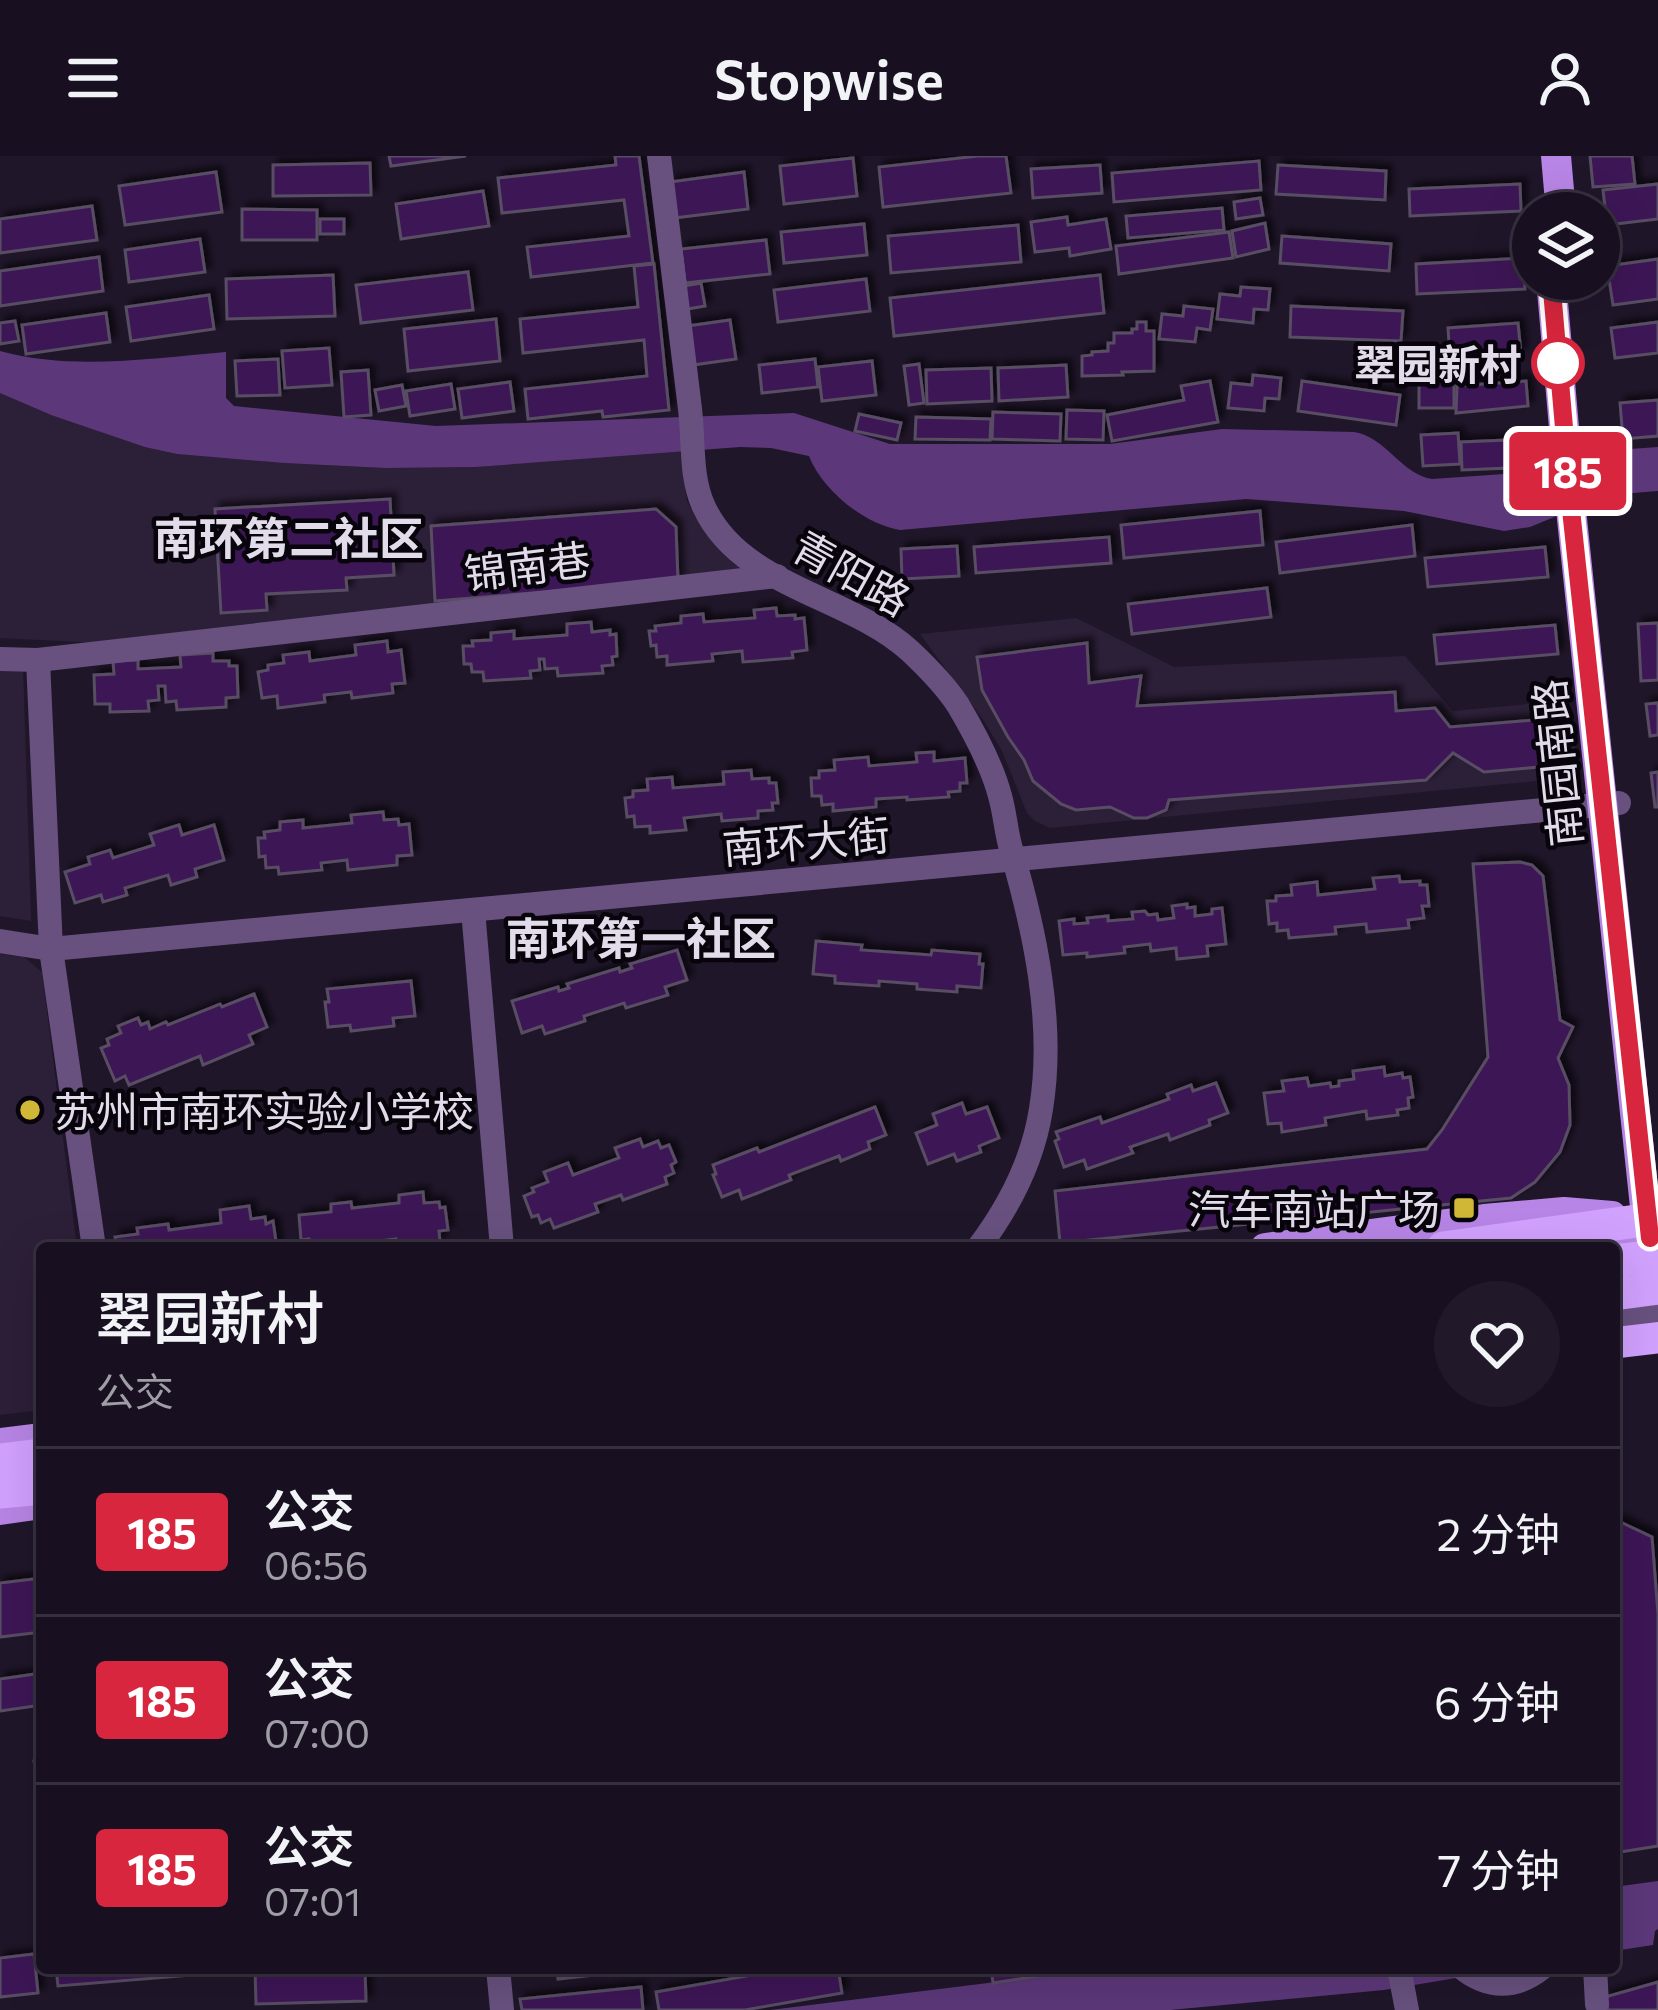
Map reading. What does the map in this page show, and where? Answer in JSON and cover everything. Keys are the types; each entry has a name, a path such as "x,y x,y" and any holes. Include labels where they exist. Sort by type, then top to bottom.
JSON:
{"highway":[{"path":"1620,1263 1656,1277"},
{"path":"1620,1272 1656,1277"},
{"path":"1620,1292 1656,1277"},
{"path":"1620,1333 1656,1277"},
{"path":"0,1460 36,1456"},
{"path":"0,1492 36,1489"}],"main road":[{"path":"1540,156 1543,192"},
{"path":"1556,156 1560,192"},
{"name":"南园南路","path":"1554,300 1575,443"},
{"name":"南园南路","path":"1569,300 1581,516 1656,1277"},
{"name":"南园南路","path":"1611,804 1658,1162"},
{"path":"1310,1242 1564,1212 1606,1242"},
{"path":"1620,1252 1656,1277"},
{"path":"1620,1263 1656,1277"},
{"path":"1620,1307 1656,1277"},
{"path":"0,1443 36,1439"},
{"path":"0,1510 36,1505"}],"street":[{"name":"青阳路","path":"658,156 695,480 705,508 741,553 798,589 868,621 929,669 956,703 999,792 1026,896 1047,1063 1041,1114 1026,1168 983,1242"},
{"name":"锦南巷","path":"0,659 38,660 777,575"},
{"path":"38,660 51,949 93,1242"},
{"name":"南环大街","path":"0,941 51,949 1611,804"},
{"path":"472,910 501,1242"},
{"path":"499,1974 502,2010"},
{"path":"1470,1974 1502,1985 1534,1974"},
{"path":"1595,1974 1598,2005"}],"shaded area":[{"path":"0,351 84,362 226,352 226,398 234,406 436,426 794,413 890,444 1110,444 1222,429 1354,432 1432,479 1546,471 1546,455 1658,447 1658,491 1608,495 1530,527 1504,531 1404,511 1246,499 900,530 872,521 846,504 809,456 771,448 476,467 385,468 177,454 51,415 0,393"},
{"path":"0,393 51,415 177,454 284,463 476,467 680,449 687,501 696,518 753,573 100,643 0,638"},
{"path":"1076,618 1174,667 1405,656 1453,711 1570,700 1578,777 1050,828 1027,813 1002,751 920,634"},
{"path":"0,665 23,666 31,921 0,916"},
{"name":"苏州市南环实验小学校","path":"0,954 24,957 42,972 76,1242 36,1242 36,1411 0,1415"},
{"path":"1658,1881 1658,1929 1653,1945 1620,1950 1620,1886"},
{"path":"1061,1974 1480,1974 1384,1990 1170,2010 770,2010"}],"building":[{"path":"389,156 466,156 391,166"},
{"path":"615,156 639,156 653,263 531,277 527,247 629,236 624,200 502,213 498,178 616,165"},
{"path":"1006,156 1011,193 883,207 879,167"},
{"path":"1590,156 1632,156 1635,184 1593,187"},
{"path":"853,158 857,196 784,204 780,166"},
{"path":"1259,161 1261,190 1114,202 1112,173"},
{"path":"370,163 371,195 273,196 273,165"},
{"path":"1100,165 1102,193 1033,198 1031,169"},
{"path":"1278,165 1386,171 1385,200 1276,194"},
{"path":"216,172 222,212 125,225 119,186"},
{"path":"744,172 748,209 674,218 670,182"},
{"path":"1520,184 1520,192 1512,192 1512,211 1410,216 1409,189"},
{"path":"1658,184 1658,219 1620,223 1620,192 1603,190"},
{"path":"483,191 489,226 401,239 396,204"},
{"path":"1260,198 1263,215 1236,219 1234,202"},
{"path":"92,206 97,240 0,253 0,219"},
{"path":"1222,208 1224,230 1128,238 1126,216"},
{"path":"242,209 317,210 317,240 242,240"},
{"path":"1067,217 1068,225 1106,219 1111,249 1070,256 1069,248 1035,252 1031,222"},
{"path":"320,219 344,219 344,234 320,234"},
{"path":"1265,223 1269,249 1236,257 1232,231"},
{"path":"864,224 867,255 784,263 781,232"},
{"path":"1018,225 1021,262 891,273 888,236"},
{"path":"1229,232 1233,258 1119,274 1116,246"},
{"path":"1282,236 1391,244 1389,271 1280,263"},
{"path":"200,239 205,272 129,282 125,250"},
{"path":"766,240 770,274 685,283 681,249"},
{"path":"99,257 103,291 0,306 0,271"},
{"path":"1512,259 1512,290 1417,294 1416,264"},
{"path":"1658,259 1658,299 1613,305 1612,300 1620,300 1620,264"},
{"path":"654,264 669,410 528,419 525,389 647,376 644,340 523,353 520,319 638,307 634,266"},
{"path":"468,272 473,310 361,323 356,285"},
{"path":"333,275 335,316 227,319 226,279"},
{"path":"1100,275 1104,313 894,336 890,298"},
{"path":"866,279 870,311 778,322 774,290"},
{"path":"701,283 705,306 688,309 684,286"},
{"path":"1241,287 1270,289 1268,310 1254,309 1253,323 1217,319 1220,294 1240,296"},
{"path":"209,295 214,329 131,341 126,307"},
{"path":"1184,306 1213,309 1210,330 1197,328 1195,342 1159,339 1162,314 1183,316"},
{"path":"1291,306 1403,311 1401,341 1290,337"},
{"path":"106,313 110,342 26,354 22,325"},
{"path":"496,319 500,361 408,371 404,329"},
{"path":"730,320 736,359 693,365 687,326"},
{"path":"15,321 19,341 0,344 0,323"},
{"path":"1137,322 1146,322 1146,331 1154,331 1154,371 1082,376 1082,356 1108,351 1114,333 1132,333"},
{"path":"1658,322 1658,353 1615,358 1611,328"},
{"path":"1518,323 1521,353 1450,358 1448,328"},
{"path":"329,348 332,385 285,388 282,351"},
{"path":"278,359 280,395 237,396 235,361"},
{"path":"815,359 818,387 762,393 759,365"},
{"path":"872,361 876,395 822,401 818,367"},
{"path":"919,364 924,403 909,405 904,366"},
{"path":"1066,365 1068,397 999,401 998,368"},
{"path":"991,368 992,401 927,404 926,370"},
{"path":"368,370 371,415 344,417 341,372"},
{"path":"1253,375 1281,378 1279,399 1265,398 1264,411 1228,408 1231,383 1252,385"},
{"path":"1419,377 1454,377 1454,408 1419,408"},
{"path":"1210,381 1218,422 1112,441 1107,415 1184,400 1181,386"},
{"path":"1302,381 1400,395 1396,425 1298,411"},
{"path":"1526,381 1528,406 1456,413 1457,386"},
{"path":"510,382 514,411 462,418 458,389"},
{"path":"451,384 455,409 410,416 406,391"},
{"path":"402,385 406,406 379,411 375,390"},
{"path":"1658,400 1658,436 1623,439 1620,403"},
{"path":"1067,410 1104,411 1103,440 1066,439"},
{"path":"993,412 1061,414 1060,441 992,439"},
{"path":"859,414 901,423 897,440 855,431"},
{"path":"916,417 991,419 990,440 915,439"},
{"path":"1458,433 1460,464 1423,466 1421,435"},
{"path":"1532,439 1534,467 1462,470 1461,442"},
{"path":"390,499 394,575 346,578 347,590 266,594 267,610 221,613 215,509"},
{"path":"656,509 676,527 678,581 435,601 431,526"},
{"path":"1260,511 1263,545 1124,558 1121,525"},
{"path":"1412,525 1415,556 1280,573 1276,542"},
{"path":"1109,537 1111,563 976,573 974,547"},
{"path":"957,546 959,576 902,579 901,549"},
{"path":"1545,547 1548,577 1428,587 1425,558"},
{"path":"1267,588 1271,617 1132,634 1128,604"},
{"path":"776,608 777,616 804,618 807,650 792,652 793,658 743,662 742,651 712,654 713,661 667,665 667,656 657,657 656,645 651,646 649,631 681,623 681,616 703,614 704,622 755,618 754,610"},
{"path":"591,622 592,632 616,634 617,656 612,657 613,665 602,666 603,673 558,676 557,668 545,669 544,659 539,659 540,670 530,671 531,678 484,681 483,672 472,672 471,664 464,664 463,646 491,640 491,633 514,631 514,639 567,635 567,624"},
{"path":"1658,623 1658,680 1641,681 1638,624"},
{"path":"1555,625 1558,654 1437,664 1434,635"},
{"path":"387,641 388,652 401,650 405,683 392,684 393,693 352,698 351,692 324,695 325,702 278,708 277,696 262,698 258,672 284,663 283,655 309,652 310,661 356,655 355,645"},
{"path":"1087,643 1089,683 1141,676 1137,706 1395,692 1396,711 1435,708 1450,727 1558,718 1566,726 1551,766 1484,772 1453,753 1426,780 1169,800 1166,810 1147,818 1134,818 1110,807 1076,810 1033,781 982,690 977,657"},
{"path":"213,653 213,661 237,666 238,697 226,698 226,707 177,710 176,701 166,702 165,686 158,686 159,700 148,701 149,711 110,712 110,704 95,704 94,675 114,674 113,661 138,660 138,669 181,667 180,655"},
{"path":"1658,703 1658,735 1650,736 1646,704"},
{"path":"934,752 934,761 965,758 967,783 960,783 960,791 948,792 949,797 876,799 876,807 833,811 833,804 822,805 821,796 812,796 811,778 819,778 819,771 835,770 834,760 868,757 869,766 917,762 916,753"},
{"path":"751,770 752,779 769,778 769,783 776,783 778,803 772,803 773,810 758,811 758,818 722,821 721,814 684,818 686,830 650,833 650,826 635,827 634,816 627,817 625,798 633,797 633,791 648,790 647,779 672,777 673,788 724,784 723,772"},
{"path":"1658,772 1658,807 1655,807 1651,773"},
{"path":"383,812 384,820 409,824 412,855 397,856 397,865 348,870 347,860 321,863 322,870 279,874 278,867 266,868 265,856 259,857 258,838 280,830 280,822 303,820 303,828 352,823 351,815"},
{"path":"179,825 182,835 214,825 224,860 195,869 197,877 171,885 168,875 125,888 127,895 103,902 101,895 75,903 65,872 90,864 88,857 110,850 113,858 154,845 150,834"},
{"path":"1520,862 1532,865 1543,876 1560,1020 1573,1027 1558,1058 1569,1085 1570,1125 1560,1152 1535,1182 1511,1198 1060,1242 1055,1191 1427,1149 1488,1057 1473,864"},
{"path":"1399,876 1400,882 1427,885 1429,906 1422,906 1424,918 1408,920 1409,928 1367,932 1366,924 1335,927 1336,934 1289,938 1288,930 1277,931 1277,923 1269,924 1267,901 1292,895 1291,885 1317,882 1318,895 1375,889 1373,878"},
{"path":"1187,904 1187,908 1195,907 1195,916 1222,908 1226,944 1207,946 1208,956 1177,959 1176,948 1151,951 1150,944 1124,947 1125,953 1063,955 1059,921 1088,923 1087,918 1108,916 1108,921 1133,919 1132,912 1145,911 1157,914 1158,920 1174,918 1172,906"},
{"path":"816,941 862,945 861,950 980,954 981,988 957,986 957,992 879,981 879,986 835,983 835,976 813,974"},
{"path":"677,950 687,980 665,987 668,995 626,1008 624,1003 545,1034 542,1026 522,1033 512,1001 569,988 567,984 619,968 620,972 632,968 630,964"},
{"path":"411,981 415,1016 393,1018 394,1026 351,1031 350,1025 328,1027 327,989"},
{"path":"254,994 267,1027 249,1035 253,1044 203,1065 200,1056 129,1085 125,1076 115,1081 101,1048 121,1033 118,1026 138,1018 141,1025 148,1022 150,1029 168,1025"},
{"path":"1384,1067 1385,1076 1402,1073 1403,1078 1410,1077 1413,1097 1408,1098 1409,1108 1397,1110 1398,1115 1367,1119 1366,1111 1325,1118 1326,1125 1282,1132 1281,1123 1268,1124 1264,1093 1284,1091 1282,1081 1307,1078 1309,1086 1339,1086 1339,1081 1354,1079 1353,1071"},
{"path":"1216,1083 1228,1113 1209,1120 1210,1125 1170,1140 1168,1134 1130,1147 1133,1153 1087,1169 1084,1160 1064,1167 1056,1132 1100,1117 1102,1123 1169,1099 1167,1094 1191,1085 1193,1091"},
{"path":"962,1103 966,1114 987,1107 999,1138 979,1146 981,1152 957,1161 954,1154 928,1164 916,1133 937,1125 933,1114"},
{"path":"875,1107 886,1135 868,1142 870,1149 789,1175 791,1180 742,1199 739,1190 722,1197 713,1165"},
{"path":"640,1139 643,1147 658,1141 661,1148 669,1145 676,1162 671,1165 674,1173 665,1177 667,1184 623,1200 621,1195 595,1204 598,1212 554,1228 550,1219 541,1223 538,1215 532,1217 524,1196 548,1182 544,1172 568,1163 573,1175 619,1158 615,1148"},
{"path":"423,1192 424,1203 439,1202 440,1208 445,1207 448,1230 439,1231 440,1242 301,1240 299,1215 331,1212 331,1204 351,1202 352,1208 399,1203 399,1195"},
{"path":"249,1206 251,1219 265,1217 266,1224 273,1221 276,1242 116,1242 115,1237 138,1234 137,1228 168,1224 169,1230 221,1223 220,1210"},
{"path":"1620,1522 1652,1537 1658,1614 1658,1846 1620,1852"},
{"path":"36,1579 36,1633 0,1637 0,1583"},
{"path":"36,1674 36,1706 0,1711 0,1679"},
{"path":"34,1954 38,1993 0,1997 0,1958"},
{"path":"57,1974 206,1974 58,1986"},
{"path":"255,1974 365,1974 366,2001 256,2004"},
{"path":"558,1974 603,1974 558,1979"},
{"path":"757,1974 839,1974 842,1993 745,2010 659,2010 656,1992"},
{"path":"992,1974 1050,1974 993,1983"},
{"path":"1658,1982 1658,2010 1608,2010 1605,1997"},
{"path":"641,1987 643,2010 522,2010 520,1999"}],"bus line":[{"name":"185","path":"1553,300 1650,1238"}],"place":[{"name":"翠园新村","path":"1558,363"},
{"name":"苏州市南环实验小学校","path":"30,1110"},
{"name":"汽车南站广场","path":"1464,1208"}],"district":[{"name":"南环第二社区","path":"289,536"},
{"name":"南环第一社区","path":"641,936"}]}
